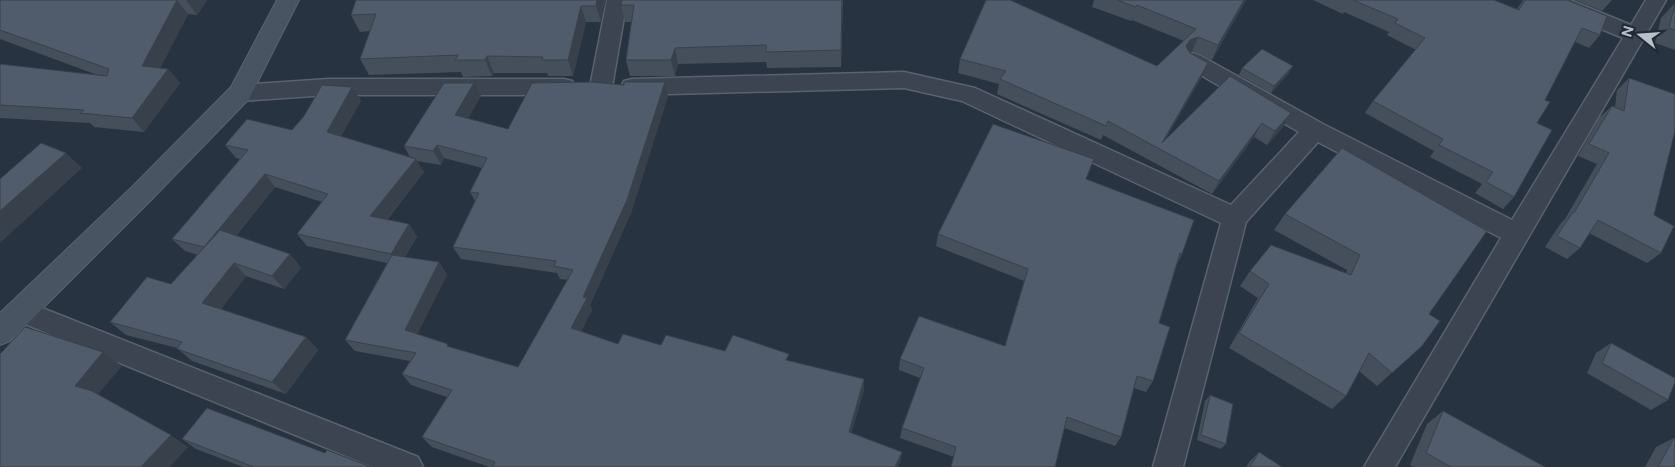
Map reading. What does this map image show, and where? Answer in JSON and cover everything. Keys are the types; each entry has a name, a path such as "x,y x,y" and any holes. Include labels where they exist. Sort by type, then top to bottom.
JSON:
{"main road":[{"path":"0,332 240,93 288,0"}],"street":[{"path":"601,87 617,0"},
{"path":"1551,0 1636,35"},
{"path":"1379,467 1656,0"},
{"path":"1193,60 1315,130 1516,234"},
{"path":"240,93 329,87 722,86 904,80 967,94 1235,218"},
{"path":"1168,467 1235,218 1315,130"},
{"path":"22,312 408,467"}],"building":[{"path":"0,0 177,0 142,66 168,69 132,118 80,113 84,110 0,105 0,64 107,76 109,69 0,30"},
{"path":"356,0 597,0 596,6 581,6 568,60 542,60 543,57 487,56 485,60 455,60 458,55 360,59 376,14 351,15"},
{"path":"622,0 842,0 841,50 766,52 766,45 675,48 671,60 626,60 634,5 621,5"},
{"path":"986,0 1010,0 1157,66 1196,29 1137,5 1136,7 1117,0 1244,0 1218,45 1198,37 1190,40 1186,46 1190,53 1208,63 1162,143 1230,76 1291,113 1275,131 1262,123 1219,181 1108,121 1106,126 1000,79 1006,71 960,59"},
{"path":"1353,0 1494,0 1519,10 1525,0 1567,0 1607,16 1600,35 1582,28 1545,100 1550,102 1537,123 1552,130 1514,197 1486,182 1493,172 1439,145 1443,139 1373,101 1425,38 1395,23 1398,19"},
{"path":"1675,4 1675,30 1669,28"},
{"path":"1262,49 1293,66 1274,86 1242,68"},
{"path":"1629,78 1675,94 1675,131 1654,215 1674,226 1661,253 1598,220 1580,248 1557,236 1574,213 1609,153 1589,144 1612,106 1624,111"},
{"path":"592,82 624,85 624,82 665,82 627,200 583,297 587,298 571,328 618,344 623,334 661,345 666,335 725,351 733,335 789,354 786,360 864,379 849,432 902,452 895,467 493,467 495,462 422,437 452,390 402,374 416,353 345,340 392,255 439,262 405,330 448,344 447,346 518,367 573,270 554,266 556,261 453,247 479,193 470,192 487,158 437,145 433,151 404,146 444,83 474,83 455,115 508,129 532,83"},
{"path":"322,85 352,87 327,132 416,159 370,216 409,224 391,254 297,234 328,194 265,174 204,247 172,239 248,150 225,145 247,119 292,130 304,116"},
{"path":"993,124 1094,159 1086,179 1194,220 1182,254 1180,253 1159,323 1170,327 1153,381 1137,376 1121,437 1067,417 1055,467 951,467 956,447 902,428 924,368 900,359 919,316 1005,346 1028,269 938,234"},
{"path":"41,143 66,153 0,211 0,179"},
{"path":"1342,148 1487,231 1429,314 1440,321 1422,346 1392,373 1369,353 1346,396 1239,333 1269,284 1250,271 1271,245 1351,275 1360,255 1285,214"},
{"path":"220,230 290,254 272,276 234,263 202,303 306,337 272,382 177,349 182,342 110,322 147,277 171,284"},
{"path":"25,327 103,352 75,386 92,391 171,435 141,467 0,467 0,354"},
{"path":"1611,343 1675,378 1668,400 1602,363"},
{"path":"1210,395 1233,404 1226,444 1201,435"},
{"path":"207,408 325,453 327,450 371,467 254,467 182,439"},
{"path":"1443,411 1545,467 1451,467 1426,453"},
{"path":"1674,438 1675,467 1658,467"},
{"path":"1259,452 1282,467 1250,467"}]}
